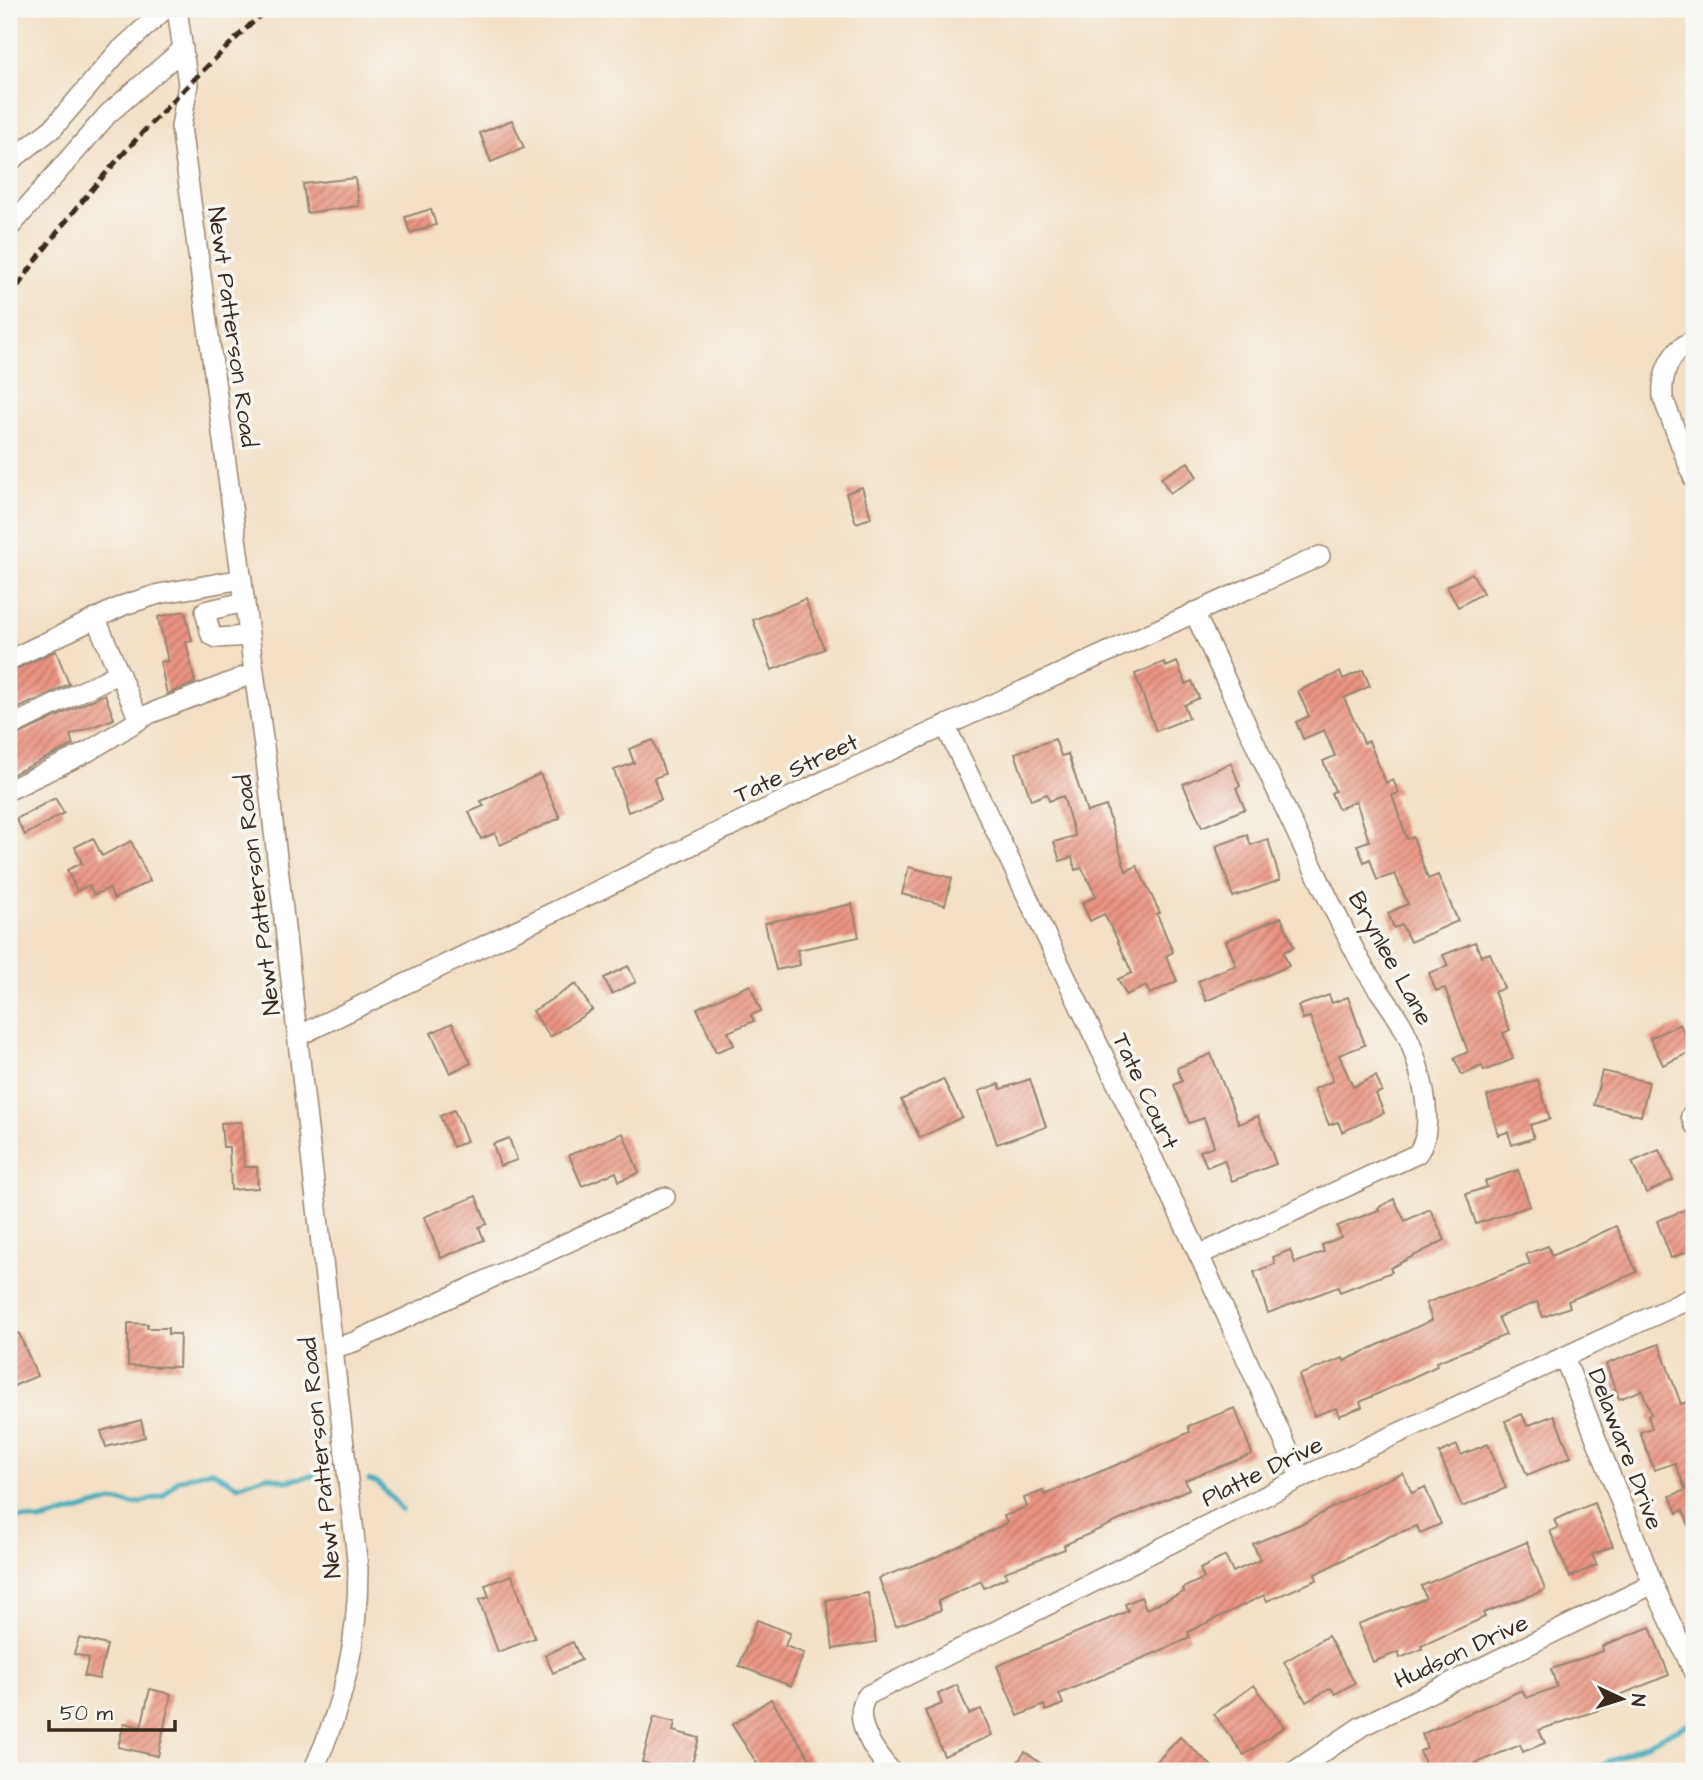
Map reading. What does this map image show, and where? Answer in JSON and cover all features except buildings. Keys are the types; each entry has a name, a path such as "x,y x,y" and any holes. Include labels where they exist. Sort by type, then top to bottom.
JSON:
{"street":[{"path":"9,162 53,128 118,52 166,9"},
{"name":"Newt Patterson Road","path":"177,9 188,83 181,127 254,673 358,1568 358,1620 334,1724 313,1771"},
{"path":"9,228 108,114 183,49"},
{"path":"1694,340 1684,345 1673,357 1662,386 1663,398 1694,479"},
{"name":"Tate Street","path":"298,1036 945,725 1320,556"},
{"path":"9,660 124,605 159,594 242,579"},
{"path":"245,602 205,611 211,635 217,638 249,636"},
{"name":"Brynlee Lane","path":"1194,611 1359,960 1402,1024 1414,1053 1429,1127 1426,1143 1418,1154 1199,1255"},
{"path":"96,620 139,720"},
{"path":"9,727 119,673"},
{"path":"9,790 89,751 139,720 254,673"},
{"name":"Tate Court","path":"945,725 1199,1255 1301,1478"},
{"path":"334,1348 354,1342 665,1197"},
{"name":"Platte Drive","path":"891,1771 868,1736 862,1720 862,1706 868,1695 1301,1478 1694,1297"},
{"name":"Delaware Drive","path":"1564,1357 1653,1584 1694,1673"},
{"name":"Hudson Drive","path":"1295,1771 1362,1726 1653,1584"}],"waterway":[{"path":"9,1519 40,1521 112,1501 135,1504 163,1496 178,1480 211,1470 237,1486 267,1476 286,1481 327,1473"},
{"path":"369,1480 378,1483 402,1510"},
{"path":"1590,1771 1692,1722"}],"railway":[{"path":"9,299 67,220 130,146 267,9"}]}
